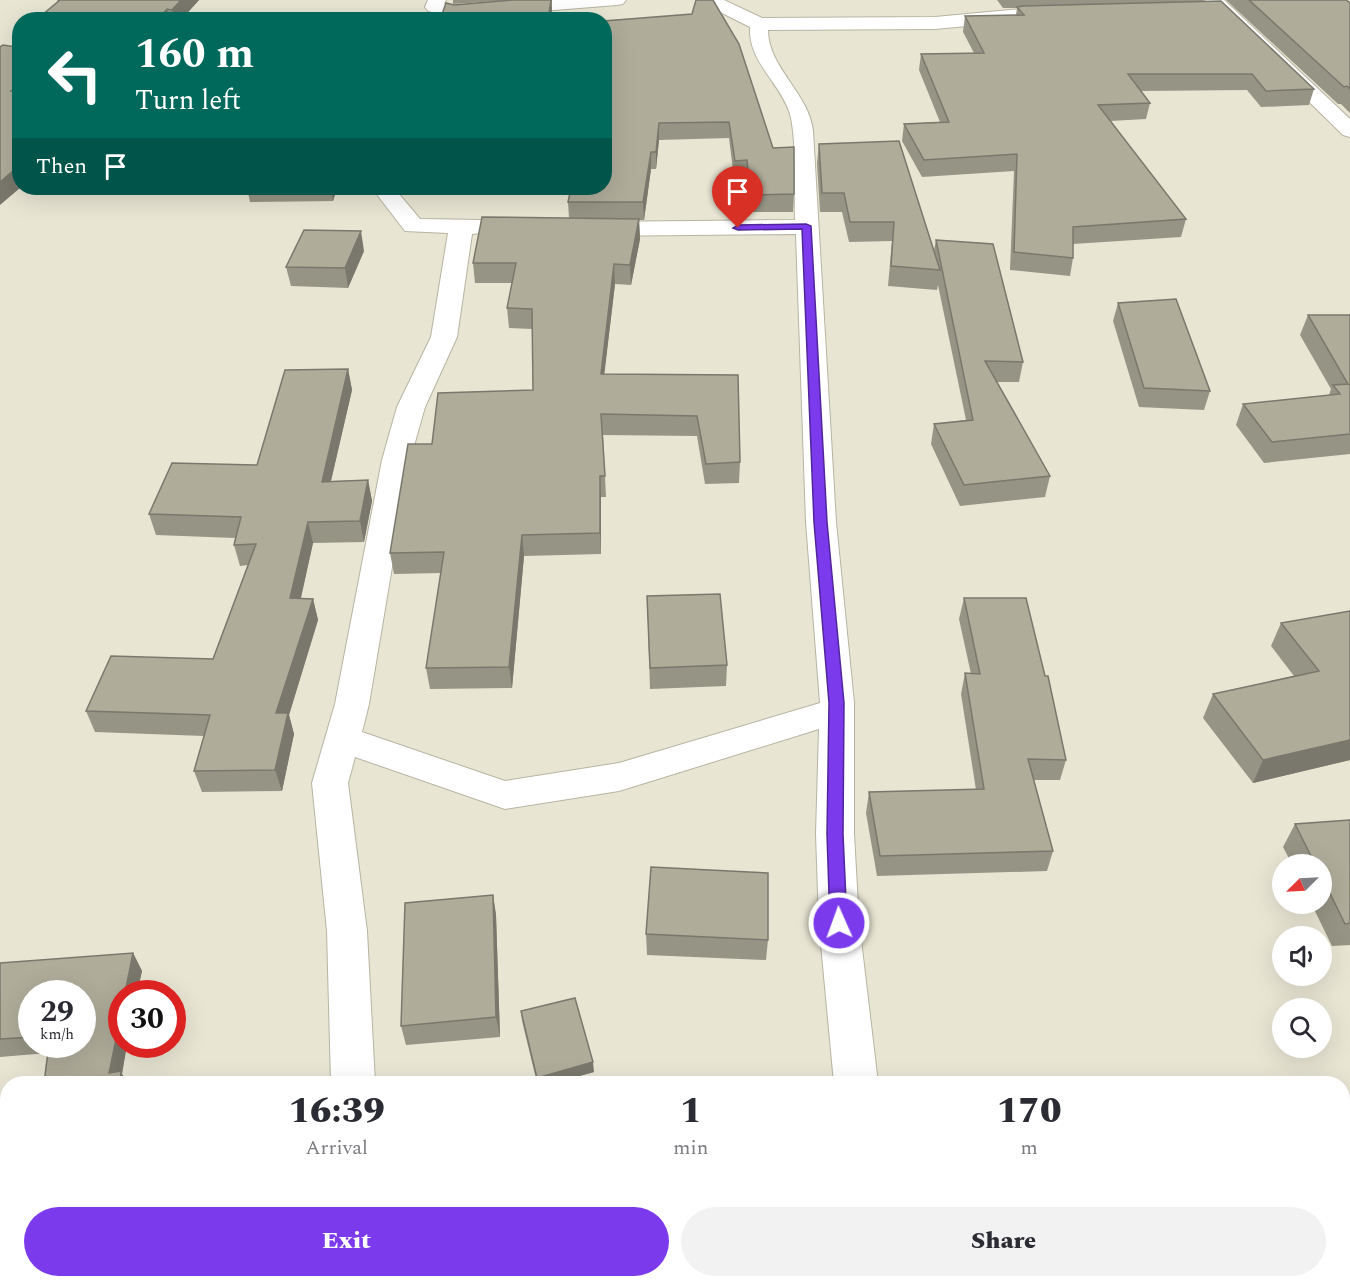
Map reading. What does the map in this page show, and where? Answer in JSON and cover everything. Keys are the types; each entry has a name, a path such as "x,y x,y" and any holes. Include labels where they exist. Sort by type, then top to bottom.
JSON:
{"street":[{"path":"437,0 434,7 450,12"},
{"path":"479,12 617,0"},
{"path":"710,0 759,24 914,15 1079,12"},
{"path":"1210,6 1346,124"},
{"path":"759,24 757,33 764,54 800,110 821,522 836,711 835,834 839,923 855,1076"},
{"path":"389,195 413,226 504,227"},
{"path":"570,228 806,226"},
{"path":"353,1076 347,931 330,783 352,704 396,460 411,406 444,337 461,227"},
{"path":"343,740 505,795 619,777 836,711"}],"building":[{"path":"60,0 181,0 172,10 167,9 164,12 46,12"},
{"path":"513,0 551,0 549,12 443,12 446,3 454,5"},
{"path":"696,0 713,0 739,44 773,148 794,147 794,194 750,195 747,160 735,161 729,122 659,123 656,152 651,152 643,202 568,202 570,195 612,195 612,20 692,14"},
{"path":"1249,0 1346,0 1350,3 1350,89 1347,86 1344,87"},
{"path":"1221,1 1314,89 1266,91 1252,74 1128,74 1150,103 1098,105 1186,219 1073,227 1073,258 1014,252 1017,154 924,160 904,124 949,122 921,54 984,53 965,16 1024,15 1017,7 1023,6"},
{"path":"3,45 12,46 12,172 0,182 0,47"},
{"path":"899,141 940,270 891,266 894,222 850,222 844,193 822,193 819,144"},
{"path":"482,217 639,219 630,265 614,264 601,374 738,375 740,462 706,464 697,416 601,414 605,476 600,476 600,533 522,535 509,667 426,668 444,552 390,553 408,444 432,444 438,393 533,390 532,309 507,308 516,263 473,263"},
{"path":"304,230 361,231 345,268 286,267"},
{"path":"936,240 993,244 1023,362 985,361 1050,476 964,485 934,424 973,420"},
{"path":"1176,299 1210,391 1144,388 1118,303"},
{"path":"1308,315 1350,315 1350,434 1272,442 1243,404 1340,394 1333,385 1348,384"},
{"path":"348,369 322,482 368,480 360,521 308,522 290,598 313,599 276,713 288,713 275,770 194,771 210,715 86,711 111,656 213,659 256,544 234,545 241,517 149,514 172,463 257,465 285,370"},
{"path":"720,594 727,665 650,668 647,596"},
{"path":"964,598 1026,598 1045,676 1048,676 1066,760 1028,759 1053,851 880,856 869,792 984,789 965,673 980,674"},
{"path":"1350,611 1350,740 1263,760 1213,694 1319,671 1281,623"},
{"path":"1350,820 1350,923 1345,924 1332,897 1332,854 1310,854 1295,824"},
{"path":"651,867 768,873 768,940 646,934"},
{"path":"493,895 496,1017 401,1026 405,903"},
{"path":"133,953 128,980 108,980 108,1058 112,1058 109,1073 121,1071 121,1076 45,1076 47,1058 96,1058 96,980 18,980 18,1038 0,1039 0,963"},
{"path":"575,998 593,1062 537,1076 521,1011"}],"route":[{"path":"738,228 806,226 821,522 837,703 835,834 839,923"}]}
